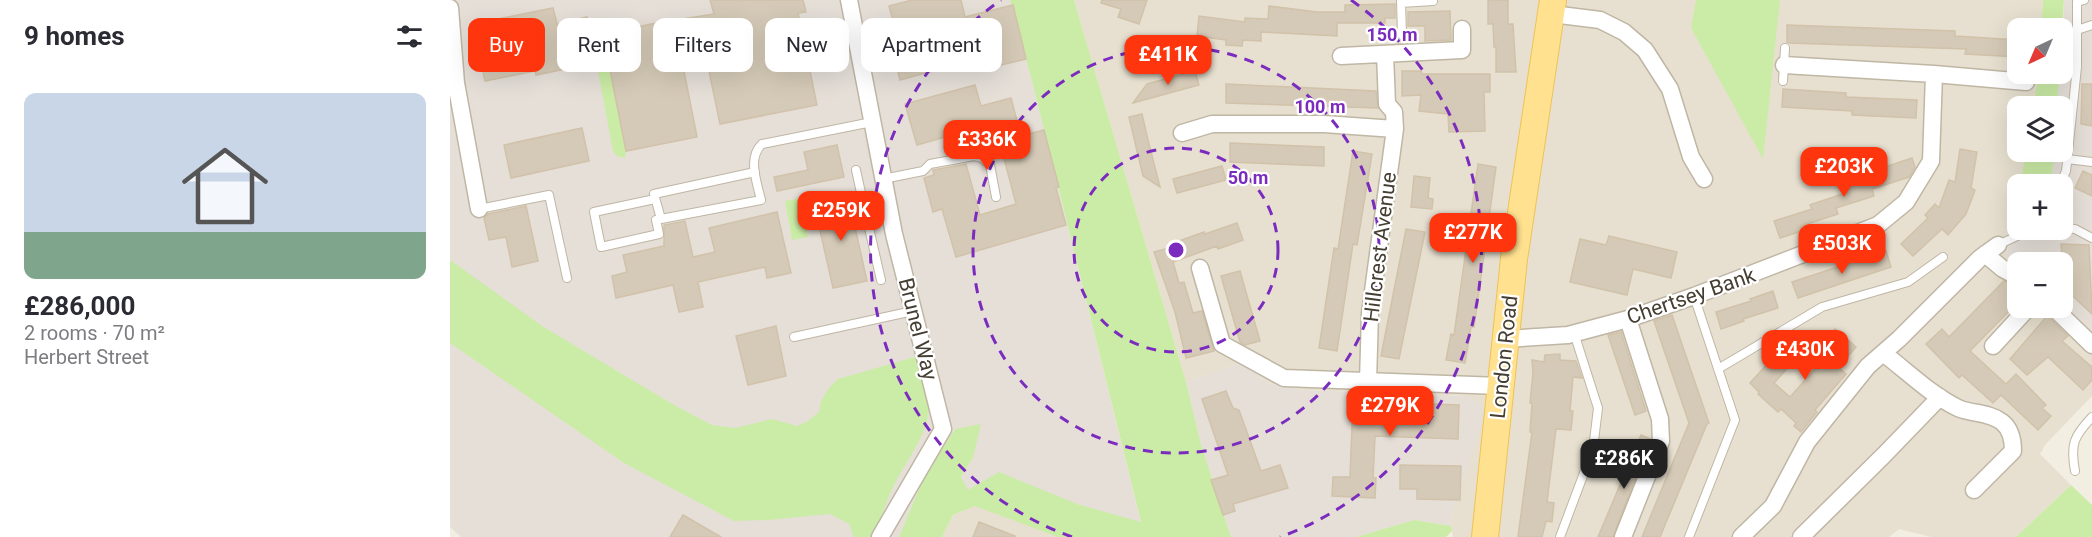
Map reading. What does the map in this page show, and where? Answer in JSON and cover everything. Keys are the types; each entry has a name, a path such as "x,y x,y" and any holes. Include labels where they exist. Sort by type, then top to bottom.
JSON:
{"main road":[{"name":"London Road","path":"1485,537 1505,339 1529,147 1552,7"}],"street":[{"name":"Brunel Way","path":"849,0 894,234 943,429 880,537"},
{"path":"1552,7 1600,20 1624,32 1645,50 1670,89 1691,157 1704,179"},
{"path":"450,8 456,83 479,209"},
{"path":"1341,56 1462,50 1462,29"},
{"name":"Hillcrest Avenue","path":"1368,382 1370,313 1395,129 1394,112 1387,104 1385,54"},
{"path":"1784,73 1934,74 2007,80"},
{"name":"Chertsey Bank","path":"1505,339 1574,333 1628,319 1694,297 1878,225 1906,202 1931,161 1934,74"},
{"path":"1182,133 1212,124 1324,124 1395,129"},
{"path":"1742,537 1773,506 1808,442 1868,366 1992,250 2003,269 2007,271"},
{"path":"1200,268 1222,344 1284,378 1500,386"},
{"path":"1993,346 2019,318"},
{"path":"2064,318 2092,345"},
{"path":"1623,537 1661,441 1660,419 1628,319"},
{"path":"1883,353 1940,397 1960,409 1980,412 2002,422 2013,436 2013,451 1974,490"},
{"path":"1801,537 1940,397"}],"lane":[{"path":"2073,104 2077,67 2077,2 2084,0"},
{"path":"1414,37 1406,38 1402,35 1401,1 1433,1"},
{"path":"2077,30 2092,25"},
{"path":"1784,73 1785,48"},
{"path":"655,199 594,212 601,247 659,234 656,220 761,200 754,166 757,149 762,144 872,122"},
{"path":"883,179 922,171 930,164 974,156 990,165 996,197"},
{"path":"2073,160 2092,162"},
{"path":"856,170 881,280"},
{"path":"661,219 654,194 755,172"},
{"path":"479,209 549,195 567,278"},
{"path":"863,202 887,197"},
{"path":"2073,229 2092,238"},
{"path":"1992,250 2008,240"},
{"path":"1718,369 1822,308 1908,282 1944,257"},
{"path":"1689,537 1735,420 1694,297"},
{"path":"794,337 913,311"},
{"path":"1560,537 1593,450 1598,408 1574,333"},
{"path":"2075,471 2072,455 2074,441 2092,417"}],"shaded area":[{"path":"450,0 1010,0 1141,523 1077,504 968,491 961,477 973,458 955,429 923,479 899,537 461,537 450,527"},
{"path":"1074,0 2043,0 2042,18 2007,18 2007,84 2037,84 2035,96 2007,96 2007,162 2024,162 2022,174 2007,174 2007,318 2073,318 2073,313 2092,330 2092,396 2045,445 2040,454 2071,485 2016,537 1931,537 1899,529 1889,537 1453,537 1450,520 1464,477 1468,396 1305,390 1267,383 1249,366 1241,363 1186,382"},
{"path":"2064,0 2092,0 2092,330 2073,313 2073,252 2007,252 2006,255 2009,240 2073,240 2073,174 2052,174 2053,162 2073,162 2073,96 2058,96 2058,84 2073,84 2073,18 2064,18"},
{"path":"1241,363 1249,366 1267,383 1305,390 1468,396 1480,405 1483,420 1450,520 1451,526 1414,520 1356,537 1231,537 1201,444 1186,382"},
{"path":"975,506 1110,537 942,537 953,515"}],"green space":[{"path":"1010,0 1074,0 1186,382 1201,444 1231,537 1058,537 975,506 953,515 942,537 899,537 923,479 955,429 981,424 973,458 961,477 968,490 999,472 1077,504 1141,522"},
{"path":"1696,0 1780,0 1763,159 1691,28"},
{"path":"2043,0 2064,0 2063,18 2042,18"},
{"path":"598,72 610,72 626,151 625,158 617,156 613,151"},
{"path":"2037,84 2058,84 2058,96 2035,96"},
{"path":"2024,162 2053,162 2052,174 2022,174"},
{"path":"801,198 808,237 792,240 785,201"},
{"path":"450,260 542,326 674,405 712,425 735,428 772,419 797,426 819,412 821,401 838,379 918,356 929,401 927,422 918,443 896,481 876,537 854,537 849,524 830,514 734,521 624,463 450,343"},
{"path":"2071,485 2092,505 2092,537 2016,537"},
{"path":"1414,520 1451,526 1452,531 1446,537 1356,537"}],"building":[{"path":"710,0 803,0 806,12 798,13 799,18 765,18 765,72 810,72 817,105 720,124 709,72 753,72 753,18 689,18 714,14"},
{"path":"912,0 961,0 965,17 1013,5 1026,59 1002,65 1002,18 892,18 889,6"},
{"path":"1102,0 1147,0 1139,24 1118,17 1121,9 1101,3"},
{"path":"1488,0 1508,0 1508,24 1513,24 1516,72 1496,72 1496,47 1494,47 1493,24 1488,24"},
{"path":"1395,4 1395,18 1385,18 1385,23 1337,23 1337,36 1261,32 1261,41 1243,40 1242,46 1226,45 1226,40 1197,36 1199,16 1245,22 1245,18 1268,19 1269,6 1317,12 1345,12 1345,5"},
{"path":"553,8 557,24 557,71 536,75 535,72 545,72 545,18 503,18"},
{"path":"1450,11 1451,40 1425,41 1425,26 1408,26 1408,12"},
{"path":"653,24 653,72 684,72 697,137 626,151 610,72 641,72 641,26"},
{"path":"1787,25 1955,31 1955,36 2007,39 2007,56 1965,54 1966,49 1787,42"},
{"path":"1195,71 1199,85 1133,103 1147,84"},
{"path":"1402,71 1421,71 1422,74 1490,74 1490,92 1484,92 1485,131 1449,132 1448,114 1419,111 1421,95 1402,96"},
{"path":"483,72 530,72 485,81"},
{"path":"898,72 929,72 900,80"},
{"path":"1226,84 1376,91 1378,108 1226,103"},
{"path":"2082,84 2092,84 2092,126 2081,124"},
{"path":"975,85 981,106 1011,98 1021,136 1044,130 1066,225 956,257 942,209 933,212 924,178 934,175 933,170 966,164 980,215 1016,204 999,139 956,151 952,135 917,145 905,104"},
{"path":"1783,89 1846,93 1846,97 1917,100 1916,118 1852,115 1852,111 1782,107"},
{"path":"1142,114 1160,187 1143,176 1129,117"},
{"path":"582,128 589,161 511,178 504,145"},
{"path":"1230,143 1324,147 1324,166 1230,162"},
{"path":"837,145 844,177 777,191 774,177 808,170 804,152"},
{"path":"1960,149 1977,152 1971,188 1975,190 1966,214 1948,235 1942,229 1913,256 1901,244 1928,218 1925,215 1935,204 1939,208 1949,180 1955,182"},
{"path":"1353,151 1372,154 1357,245 1353,244 1337,351 1319,348 1334,248 1338,249"},
{"path":"1912,158 1915,167 1909,177 1872,189 1874,196 1836,208 1838,214 1801,226 1802,231 1780,238 1774,221 1812,209 1810,205 1848,192 1846,187 1881,175 1879,169"},
{"path":"1478,164 1496,167 1474,327 1471,327 1465,363 1446,360 1451,334 1454,335"},
{"path":"1222,166 1226,180 1177,193 1173,179"},
{"path":"2083,171 2092,175 2092,196 2075,188"},
{"path":"1414,176 1430,178 1428,198 1433,199 1432,209 1411,207"},
{"path":"848,196 867,281 833,288 814,204"},
{"path":"526,206 538,261 512,267 506,237 489,240 484,218 488,214"},
{"path":"777,212 791,273 767,278 765,267 698,282 703,307 679,312 673,285 616,298 612,276 627,272 623,255 664,246 664,225 685,221 693,257 715,252 709,228"},
{"path":"1237,223 1243,240 1218,249 1217,246 1173,262 1179,283 1184,282 1193,313 1202,311 1214,351 1186,358 1175,312 1154,252 1180,245 1179,241 1204,232 1205,234"},
{"path":"1406,229 1425,232 1399,359 1381,356"},
{"path":"1609,236 1677,252 1671,278 1633,269 1627,295 1570,282 1580,239 1606,245"},
{"path":"2061,244 2089,245 2092,314 2073,296 2073,252 2062,252"},
{"path":"1886,251 1891,267 1798,298 1792,282"},
{"path":"1240,271 1260,341 1245,345 1240,342 1221,276"},
{"path":"2004,281 2007,282 2007,313 1970,351 2006,384 2016,374 2046,405 2042,408 2051,416 2038,430 2001,395 1993,403 1962,375 1959,378 1926,344 1942,329 1949,337"},
{"path":"1773,291 1778,308 1721,329 1716,312"},
{"path":"1672,315 1709,423 1660,537 1642,537 1689,423 1654,321"},
{"path":"2045,318 2049,318 2068,336 2062,341 2092,367 2092,380 2083,390 2048,357 2027,375 2010,359"},
{"path":"776,326 786,376 748,385 736,336"},
{"path":"1835,329 1856,347 1838,367 1846,374 1815,410 1817,412 1801,432 1794,426 1796,423 1781,409 1778,412 1758,394 1759,392 1750,383 1771,360 1786,354 1794,361 1774,383 1790,397 1823,360 1814,353"},
{"path":"1621,332 1646,411 1635,415 1608,335"},
{"path":"1560,354 1560,360 1576,361 1582,378 1573,377 1571,430 1556,429 1547,502 1554,503 1552,522 1546,521 1542,537 1518,537 1532,432 1530,432 1532,403 1530,403 1532,360 1544,362 1545,355"},
{"path":"1226,391 1233,408 1239,410 1261,471 1280,465 1288,488 1233,504 1235,511 1223,515 1211,480 1228,475 1202,399"},
{"path":"1353,401 1459,405 1458,439 1375,436 1373,478 1376,478 1375,498 1332,496 1333,477 1350,477"},
{"path":"1641,435 1650,439 1613,537 1598,537"},
{"path":"1400,465 1461,466 1460,500 1417,499 1417,489 1400,489"},
{"path":"683,515 721,537 670,537"},
{"path":"979,522 1015,536 1015,537 973,537"}]}
